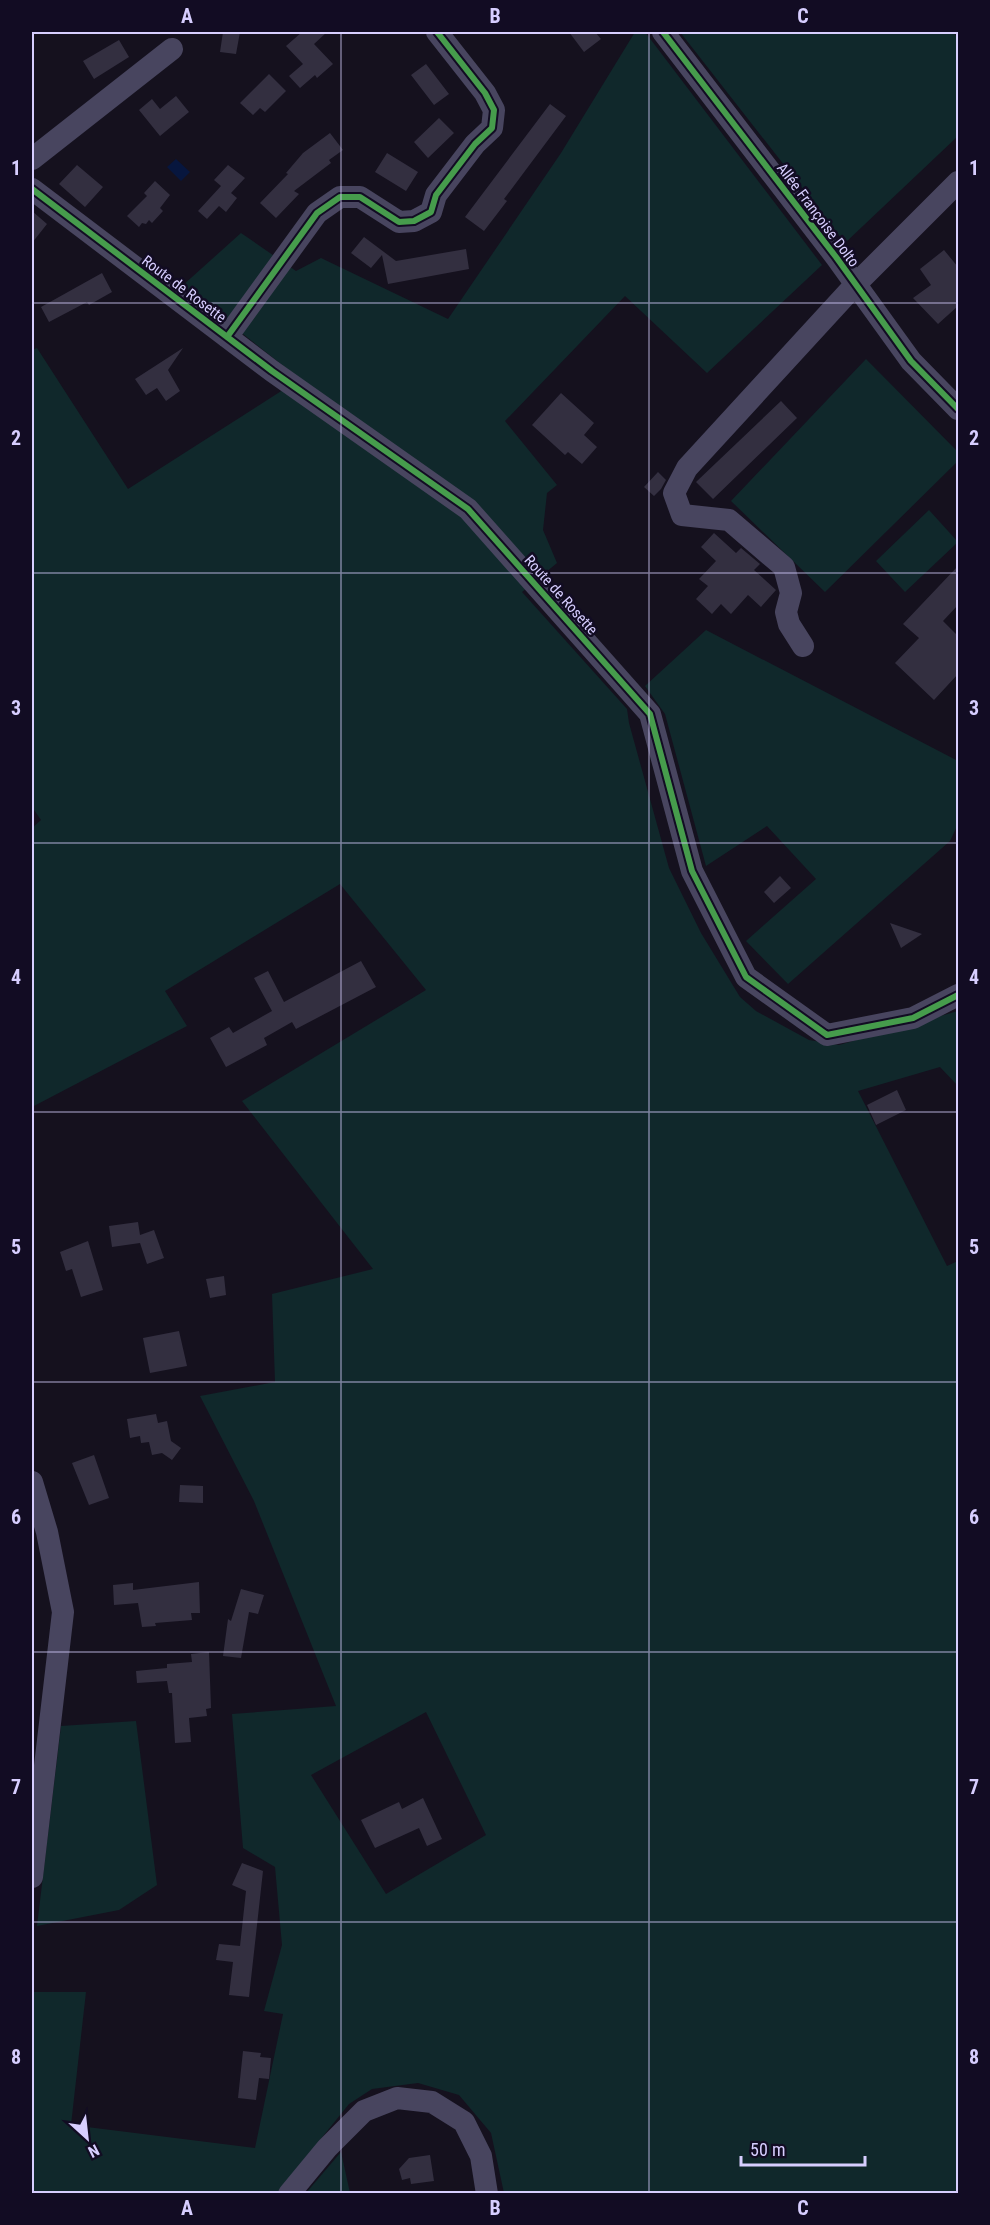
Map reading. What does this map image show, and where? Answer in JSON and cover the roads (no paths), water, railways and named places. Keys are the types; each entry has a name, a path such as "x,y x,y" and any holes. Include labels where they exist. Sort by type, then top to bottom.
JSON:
{"street":[{"path":"227,337 317,213 340,197 360,197 399,222 414,221 431,212 436,195 475,144 492,128 494,110 485,93 437,32"},
{"name":"Allée Françoise Dolto","path":"663,32 911,361 958,409"},
{"path":"32,159 172,49"},
{"path":"803,646 789,624 786,612 791,593 784,567 729,520 682,515 674,493 687,468 855,285 958,182"},
{"name":"Route de Rosette","path":"32,189 272,371 468,509 650,714 692,870 746,977 827,1035 913,1018 958,994"},
{"path":"32,1482 47,1532 63,1612 32,1876"},
{"path":"289,2193 327,2148 364,2110 397,2097 432,2102 464,2122 481,2156 487,2193"}],"water":[{"path":"176,159 190,172 181,181 167,167"}]}
